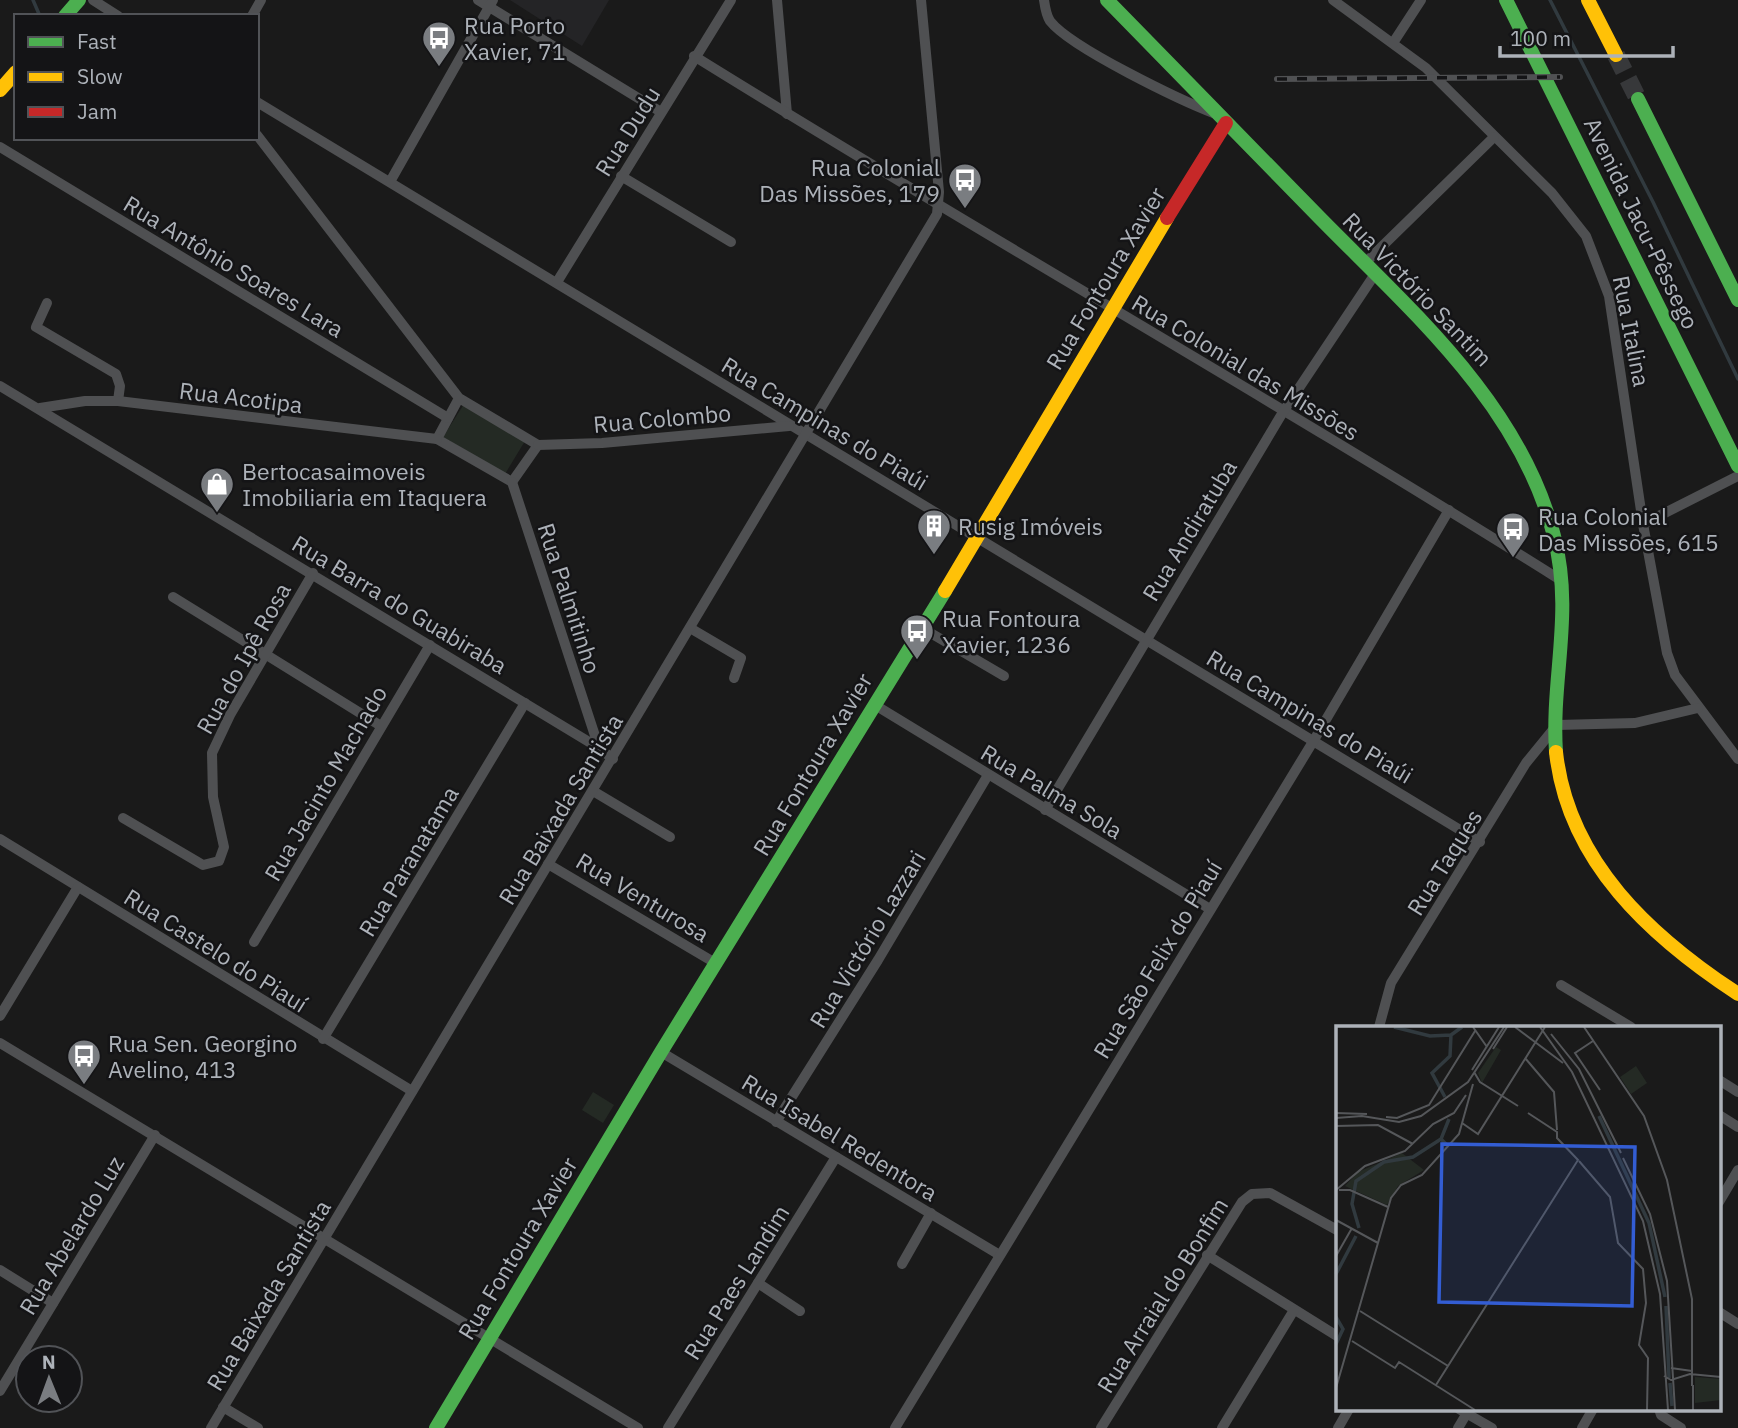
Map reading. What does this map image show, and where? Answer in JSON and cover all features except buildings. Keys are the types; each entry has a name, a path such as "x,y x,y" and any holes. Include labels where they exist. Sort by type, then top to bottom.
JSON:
{"main road":[{"path":"67,14 79,0"},
{"name":"Rua Victório Santim","path":"1107,0 1464,367 1508,427 1537,481 1548,514 1562,581 1564,615 1557,725 1557,767 1561,784 1586,845 1613,890 1655,934 1738,994"},
{"name":"Avenida Jacu-Pêssego","path":"1506,0 1738,466"},
{"path":"1588,0 1616,55"},
{"path":"0,90 14,74"},
{"path":"1638,99 1738,300"},
{"name":"Rua Fontoura Xavier","path":"436,1428 661,1052 977,538 1221,119"}],"street":[{"path":"93,0 114,14"},
{"path":"478,0 491,3 661,112"},
{"name":"Rua Dudu","path":"556,282 731,0"},
{"path":"777,0 787,114"},
{"path":"921,0 939,208"},
{"name":"Rua Victório Santim","path":"1044,0 1050,20 1072,38 1171,95 1221,119"},
{"name":"Rua Italina","path":"1333,0 1426,68 1562,204 1586,236 1597,257 1614,320 1643,524 1667,653 1675,675 1738,759"},
{"path":"1393,43 1421,0"},
{"path":"391,180 491,3"},
{"name":"Rua Colonial das Missões","path":"694,57 939,208 1449,510 1562,581"},
{"name":"Rua Campinas do Piaúi","path":"259,103 391,180 790,426 1480,842"},
{"name":"Rua Andiratuba","path":"1045,810 1369,269 1494,137"},
{"path":"259,138 459,398 538,445 512,482 437,439 459,398"},
{"name":"Rua Antônio Soares Lara","path":"0,147 448,418"},
{"path":"621,176 731,242"},
{"name":"Rua Baixada Santista","path":"211,1428 807,435 939,208"},
{"path":"47,303 36,327 116,374 120,386 118,401"},
{"name":"Rua Barra do Guabiraba","path":"0,386 599,748"},
{"name":"Rua Acotipa","path":"40,408 85,401 118,401 437,439"},
{"name":"Rua Colombo","path":"538,445 602,443 790,426"},
{"path":"1643,524 1738,476"},
{"name":"Rua Palmitinho","path":"512,482 599,748"},
{"name":"Rua São Felix do Piauí","path":"895,1428 998,1254 1314,740 1449,510"},
{"name":"Rua do Ipê Rosa","path":"123,818 203,864 219,861 223,847 213,797 212,753 217,737 313,573"},
{"path":"173,597 381,726"},
{"path":"691,628 741,658 741,665 734,678"},
{"path":"922,628 1004,676"},
{"name":"Rua Jacinto Machado","path":"254,942 429,645"},
{"name":"Rua Paranatama","path":"323,1039 525,703"},
{"name":"Rua Palma Sola","path":"875,705 1210,909"},
{"path":"1557,725 1623,724 1698,708"},
{"name":"Rua Taques","path":"1379,1026 1391,984 1526,764 1557,725"},
{"path":"599,748 613,759"},
{"name":"Rua Victório Lazzari","path":"776,1122 878,960 988,775"},
{"path":"593,791 670,837"},
{"name":"Rua Castelo do Piauí","path":"0,839 412,1091"},
{"name":"Rua Venturosa","path":"548,863 717,964"},
{"path":"0,1016 78,887"},
{"path":"1561,985 1629,1026"},
{"path":"0,1043 638,1428"},
{"name":"Rua Isabel Redentora","path":"661,1052 998,1254"},
{"path":"1720,1081 1738,1092"},
{"path":"1720,1116 1738,1127"},
{"name":"Rua Abelardo Luz","path":"0,1391 155,1135"},
{"name":"Rua Paes Landim","path":"668,1428 836,1157"},
{"path":"1720,1201 1734,1185 1738,1170"},
{"name":"Rua Arraial do Bonfim","path":"1101,1428 1242,1202 1261,1191 1281,1198 1336,1229"},
{"path":"902,1264 931,1213"},
{"path":"1207,1255 1336,1335"},
{"path":"0,1270 53,1303"},
{"path":"758,1283 800,1311"},
{"path":"1220,1427 1294,1310"},
{"path":"1720,1313 1738,1324"},
{"path":"223,1407 258,1428"},
{"path":"1338,1428 1348,1410"},
{"path":"1583,1428 1593,1410"},
{"path":"1659,1410 1661,1415 1681,1428"},
{"path":"1458,1428 1463,1411 1492,1428"}],"shaded area":[{"path":"510,0 609,0 582,46"},
{"path":"464,404 525,441 505,474 443,437"},
{"path":"593,1092 614,1105 603,1123 582,1110"}],"waterway":[{"path":"33,0 39,14"},
{"path":"1550,0 1653,202 1738,379"}],"tunnel":[{"path":"1616,55 1638,99"}],"railway":[{"path":"1277,79 1560,77"}],"traffic: fast":[{"path":"67,14 79,0"},
{"path":"1107,0 1424,323 1489,401 1516,443 1538,488 1554,536 1560,565 1562,619 1556,698 1556,752"},
{"path":"1506,0 1738,466"},
{"path":"1638,99 1738,300"},
{"path":"436,1428 661,1052 945,591"}],"traffic: slow":[{"path":"1588,0 1616,55"},
{"path":"0,90 14,74"},
{"path":"945,591 1167,218"},
{"path":"1556,752 1564,792 1577,828 1596,862 1619,893 1675,948 1738,994"}],"traffic: jam":[{"path":"1167,218 1226,123"}],"place":[{"name":"Rua Porto Xavier, 71","path":"439,68"},
{"name":"Rua Colonial Das Missões, 179","path":"965,210"},
{"name":"Bertocasaimoveis Imobiliaria em Itaquera","path":"217,514"},
{"name":"Rusig Imóveis","path":"934,556"},
{"name":"Rua Colonial Das Missões, 615","path":"1513,559"},
{"name":"Rua Fontoura Xavier, 1236","path":"917,661"},
{"name":"Rua Sen. Georgino Avelino, 413","path":"84,1086"}]}
